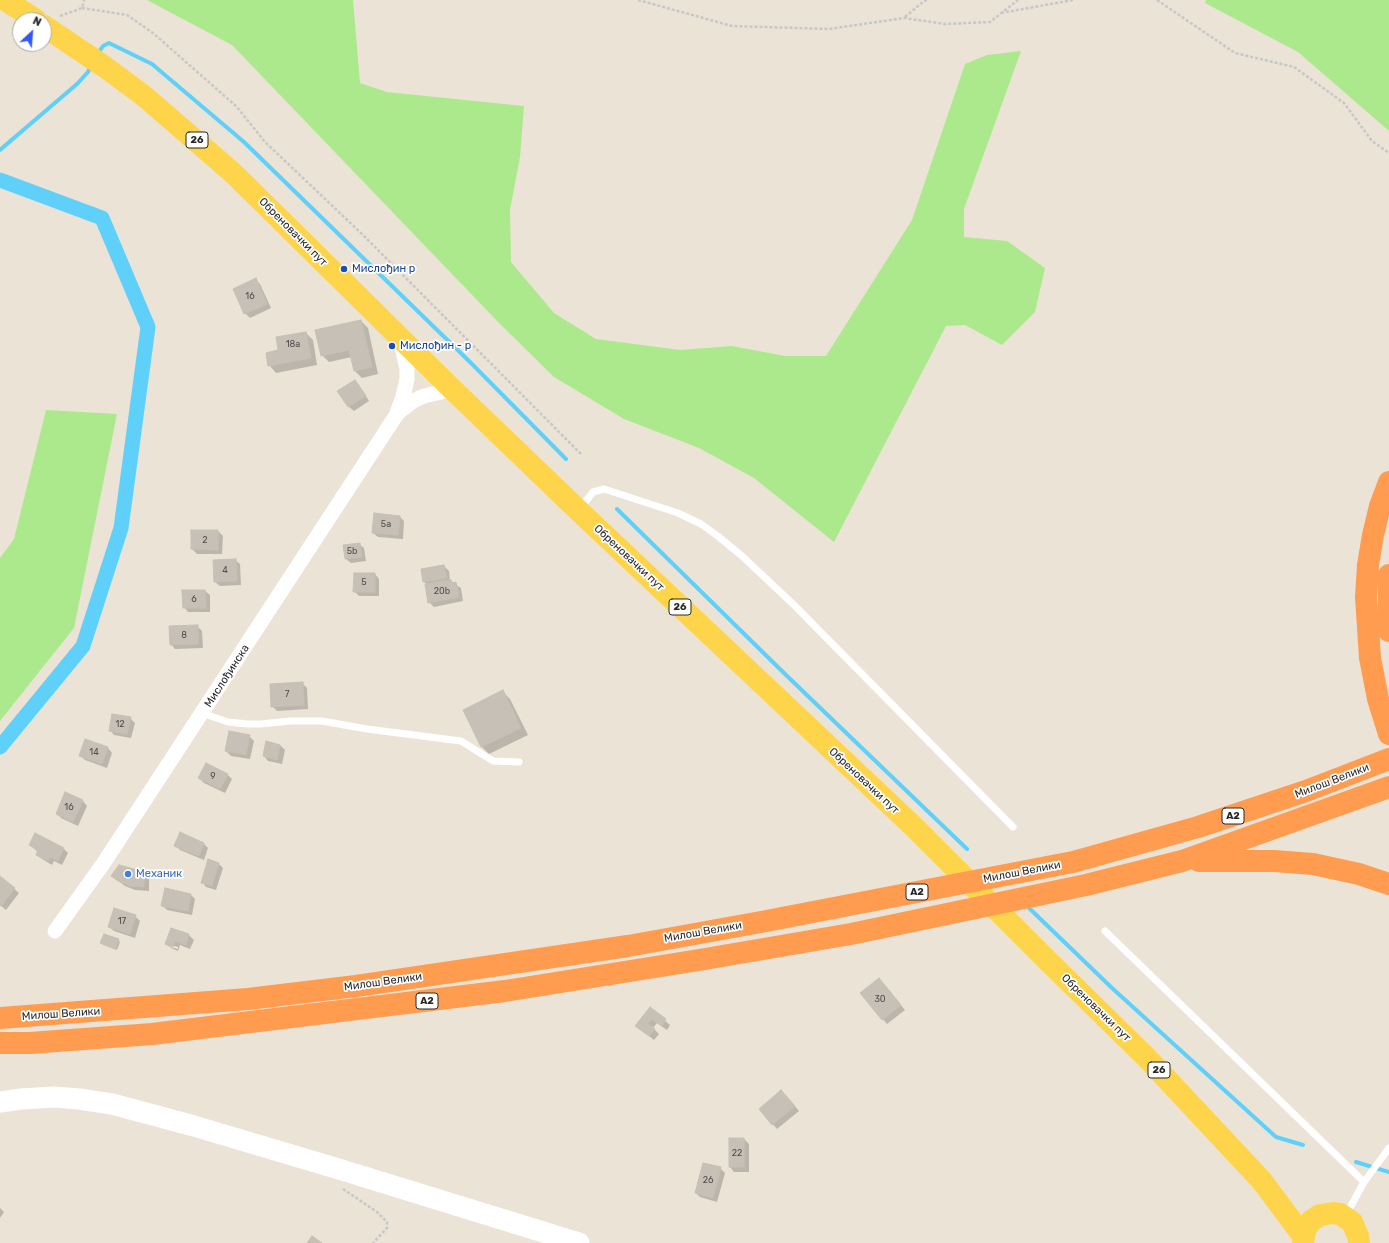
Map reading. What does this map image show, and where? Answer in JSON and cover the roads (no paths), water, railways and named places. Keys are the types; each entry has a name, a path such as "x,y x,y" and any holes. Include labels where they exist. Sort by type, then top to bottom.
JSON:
{"highway":[{"path":"1389,482 1380,506 1373,535 1368,565 1366,597 1370,658 1378,699 1389,734"},
{"path":"1389,576 1389,631"},
{"name":"Милош Велики","path":"0,1018 248,999 356,986 628,946 761,922 1073,862 1198,827 1306,791 1389,759"},
{"name":"A2","path":"0,1043 38,1042 152,1034 505,991 851,934 1086,885 1182,861 1389,787"},
{"path":"1182,861 1274,861 1313,864 1359,874 1389,884"}],"main road":[{"name":"Обреновачки пут","path":"5,0 24,12"},
{"name":"Обреновачки пут","path":"52,31 105,67 160,109 233,173 449,386 579,511 913,826 1147,1058 1262,1181 1303,1239"},
{"path":"0,1102 54,1097 112,1104 194,1126 342,1170 579,1243"},
{"name":"Обреновачки пут","path":"1262,1181 1320,1215"},
{"name":"26","path":"1303,1239 1305,1230 1311,1221 1320,1215 1333,1213 1345,1217"},
{"path":"1345,1217 1352,1222 1360,1241"}],"street":[{"name":"Мислођинска","path":"395,417 403,397 407,379 407,369 400,338"},
{"name":"Мислођинска","path":"56,931 104,864 395,417 413,401 424,396 441,392 449,386"}],"lane":[{"path":"579,511 593,492 604,489 678,513 701,524 719,537 742,556 794,605 1013,827"},
{"path":"202,713 228,722 260,724 291,721 322,721 461,741 492,761 519,762"},
{"path":"1105,931 1364,1182"},
{"path":"1345,1217 1364,1182 1389,1148"}],"waterway":[{"path":"97,55 103,46 109,43 152,64 244,142 472,364 566,459"},
{"path":"0,150 77,84 88,72 91,66"},
{"path":"0,180 102,218 148,327 121,528 83,646 0,747"},
{"path":"617,509 786,675 967,849"},
{"path":"1029,908 1112,988 1276,1137 1303,1145"},
{"path":"1356,1162 1389,1172"}],"place":[{"name":"Мислођин р","path":"344,269"},
{"name":"Мислођин - р","path":"392,346"},
{"name":"Механик","path":"128,874"}]}
